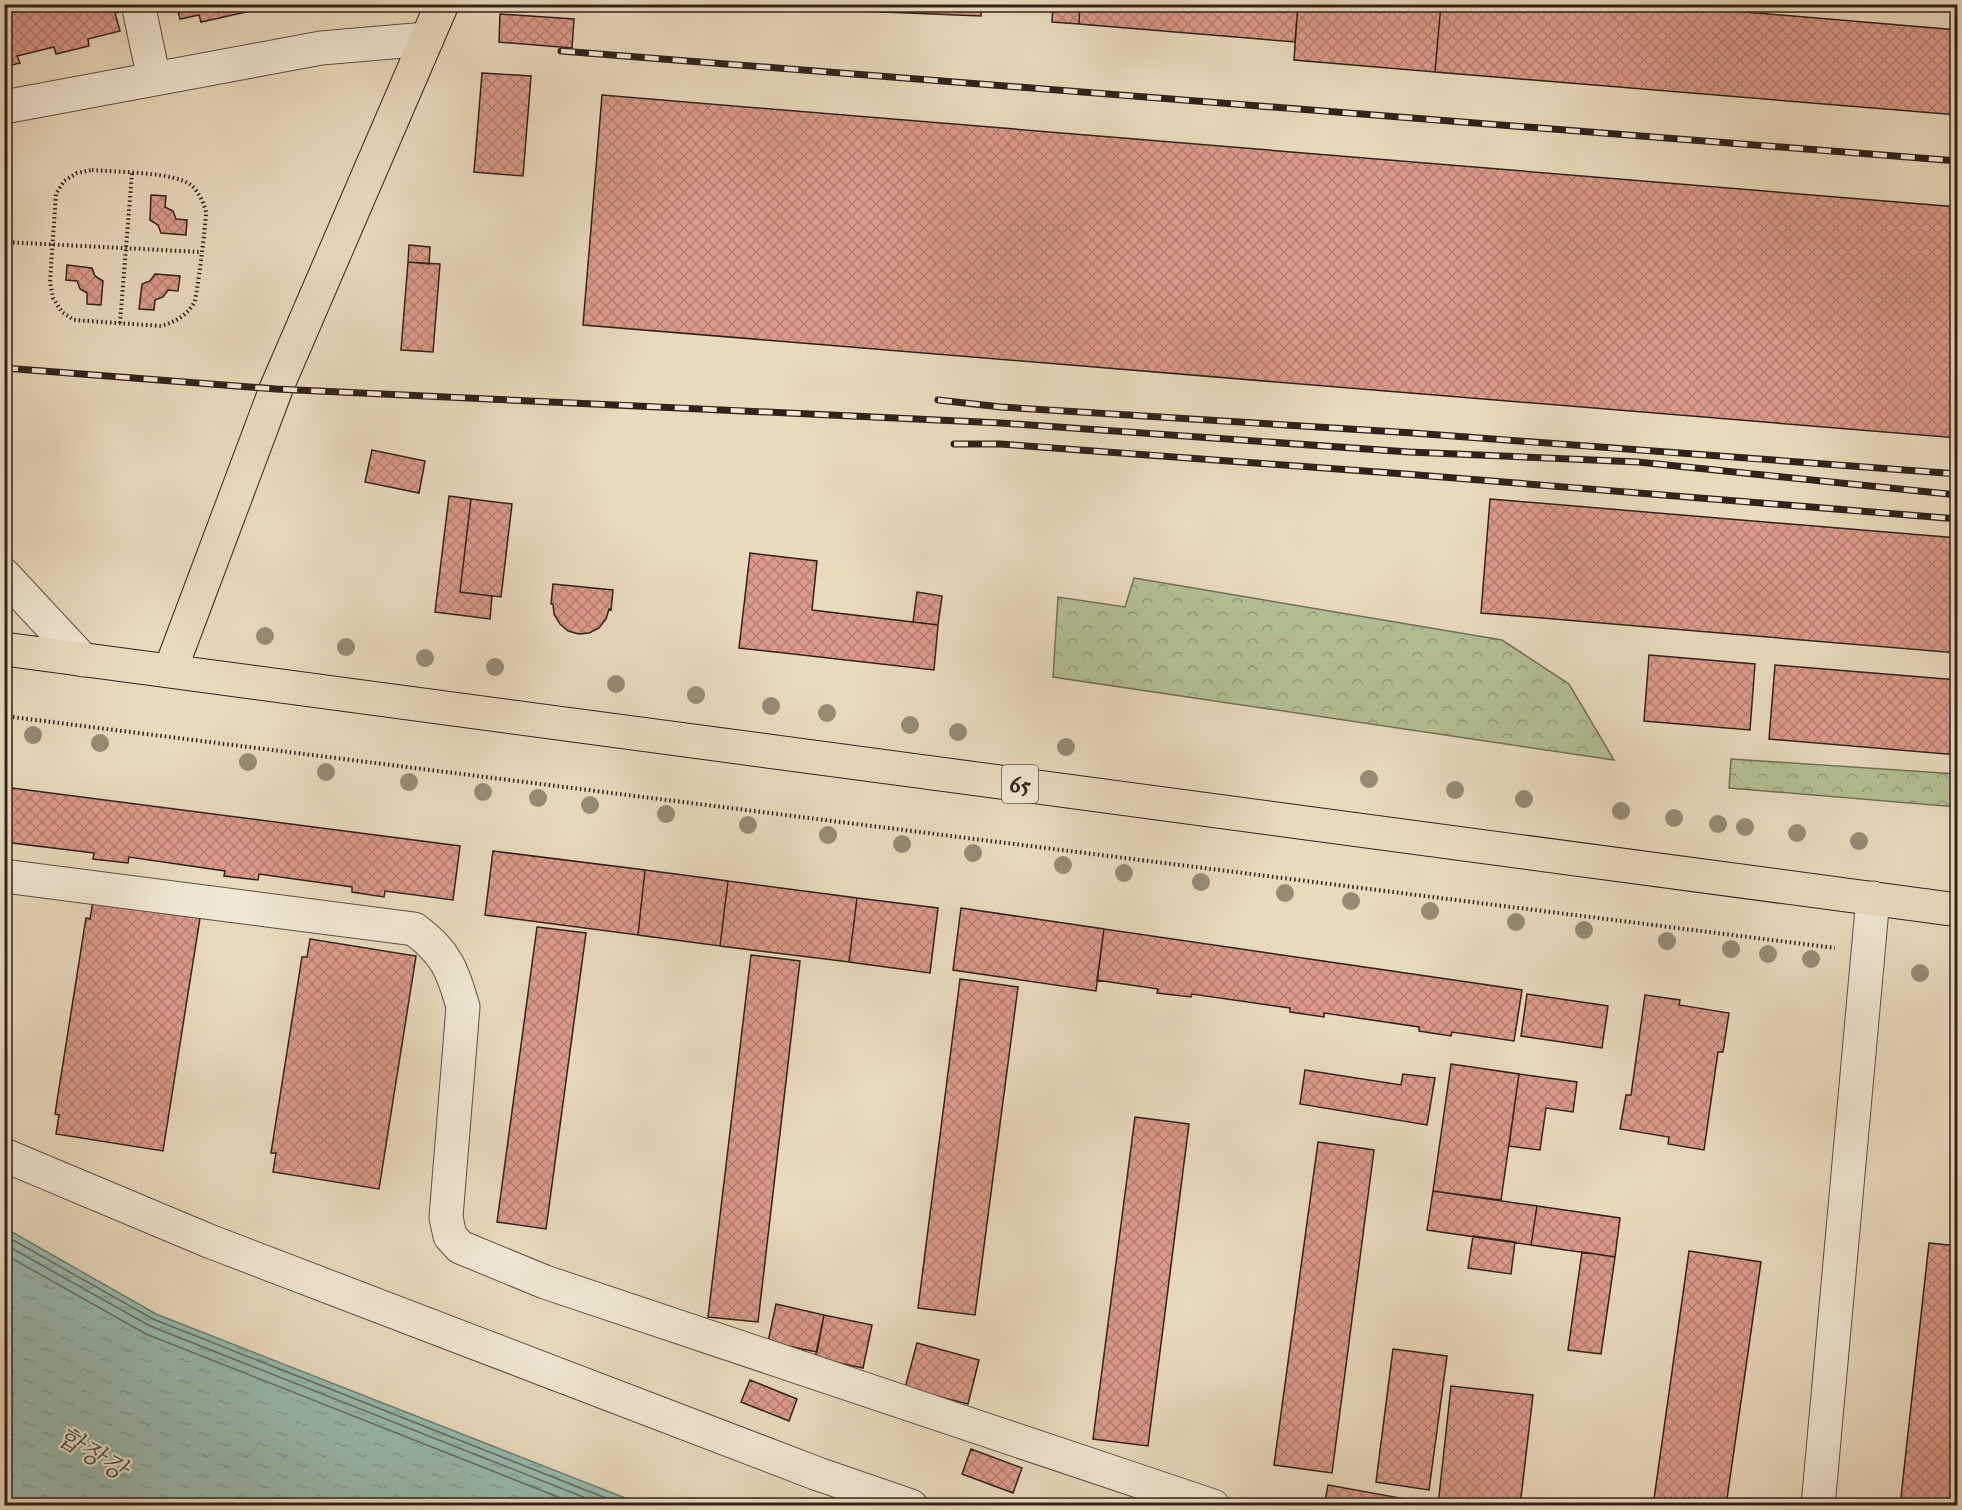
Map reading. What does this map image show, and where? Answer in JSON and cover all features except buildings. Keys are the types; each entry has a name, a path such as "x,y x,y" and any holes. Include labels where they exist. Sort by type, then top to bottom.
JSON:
{"main road":[{"path":"170,671 276,389 442,4"},
{"name":"65","path":"4,649 1958,910"}],"street":[{"path":"138,4 154,79"},
{"path":"4,107 321,48 427,39"},
{"path":"4,575 83,660"},
{"path":"4,876 414,929 436,946 444,958 457,986 463,1007 446,1217 450,1236 459,1247 545,1282 1213,1506"},
{"path":"1818,1506 1873,898"},
{"path":"4,1155 209,1241 818,1474 911,1506"}],"path":[{"path":"92,170 132,173 177,177 191,185 201,197 206,212 196,301 187,313 174,322 161,326 74,320 62,312 53,298 50,282 56,194 64,181 77,173 92,170"},
{"path":"120,323 132,173"},
{"path":"4,242 201,252"},
{"path":"4,716 1868,952"}],"green space":[{"path":"1134,578 1502,640 1569,684 1614,760 1053,677 1058,597 1125,607"},
{"path":"1731,759 1957,774 1957,807 1729,788"}],"water":[{"name":"합장강","path":"5,1228 156,1314 643,1505 5,1505"}],"railway":[{"path":"561,51 1958,161"},
{"path":"4,368 276,389 1001,423 1409,452 1638,462 1958,495"},
{"path":"938,400 1001,407 1413,433 1958,474"},
{"path":"954,444 1000,444 1405,474 1958,519"}]}
